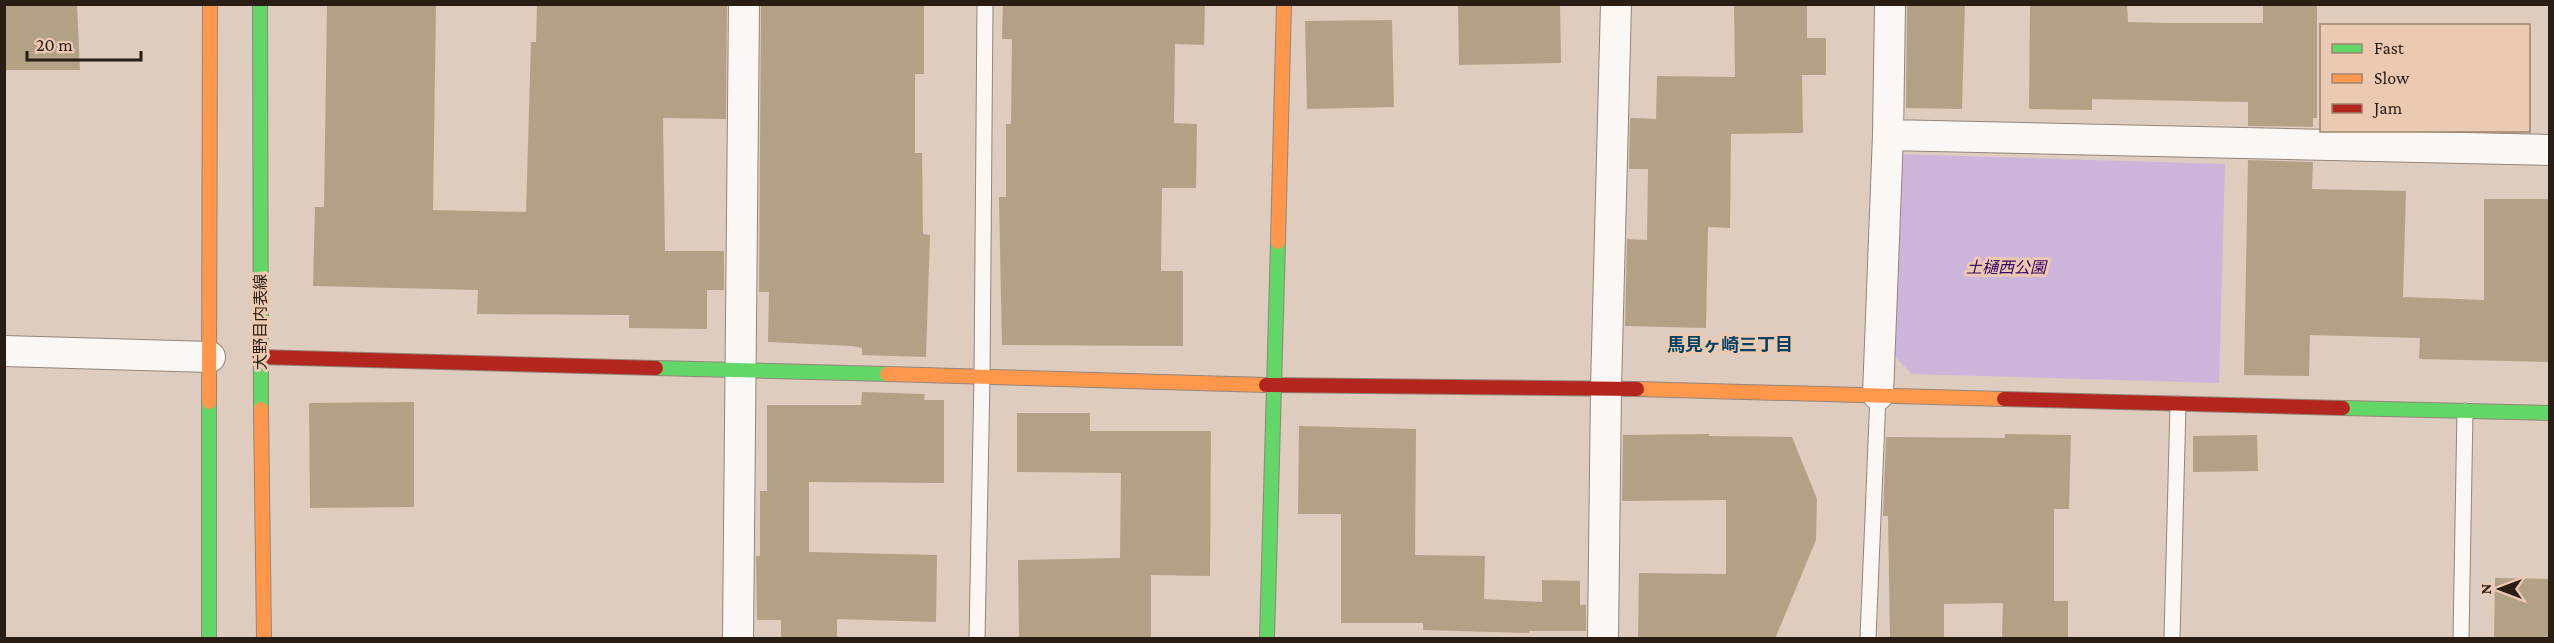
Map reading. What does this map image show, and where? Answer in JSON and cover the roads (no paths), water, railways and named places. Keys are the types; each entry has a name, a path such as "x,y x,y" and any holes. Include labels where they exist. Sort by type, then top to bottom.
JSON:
{"street":[{"path":"209,639 210,4"},
{"name":"大野目内表線","path":"260,4 260,357 264,639"},
{"path":"738,639 744,4"},
{"path":"1267,639 1284,4"},
{"path":"1603,639 1606,388 1616,4"},
{"path":"1878,395 1888,135 1890,4"},
{"path":"1888,135 2550,150"},
{"path":"4,351 210,357"},
{"path":"260,357 1275,385 1606,388 2550,413"}],"lane":[{"path":"977,639 982,377 984,4"},
{"path":"1868,639 1878,395"},
{"path":"2172,639 2178,404"},
{"path":"2461,639 2466,411"}],"district":[{"name":"馬見ヶ崎三丁目","path":"1730,345"}],"park label":[{"name":"土樋西公園","path":"2006,267"}]}
